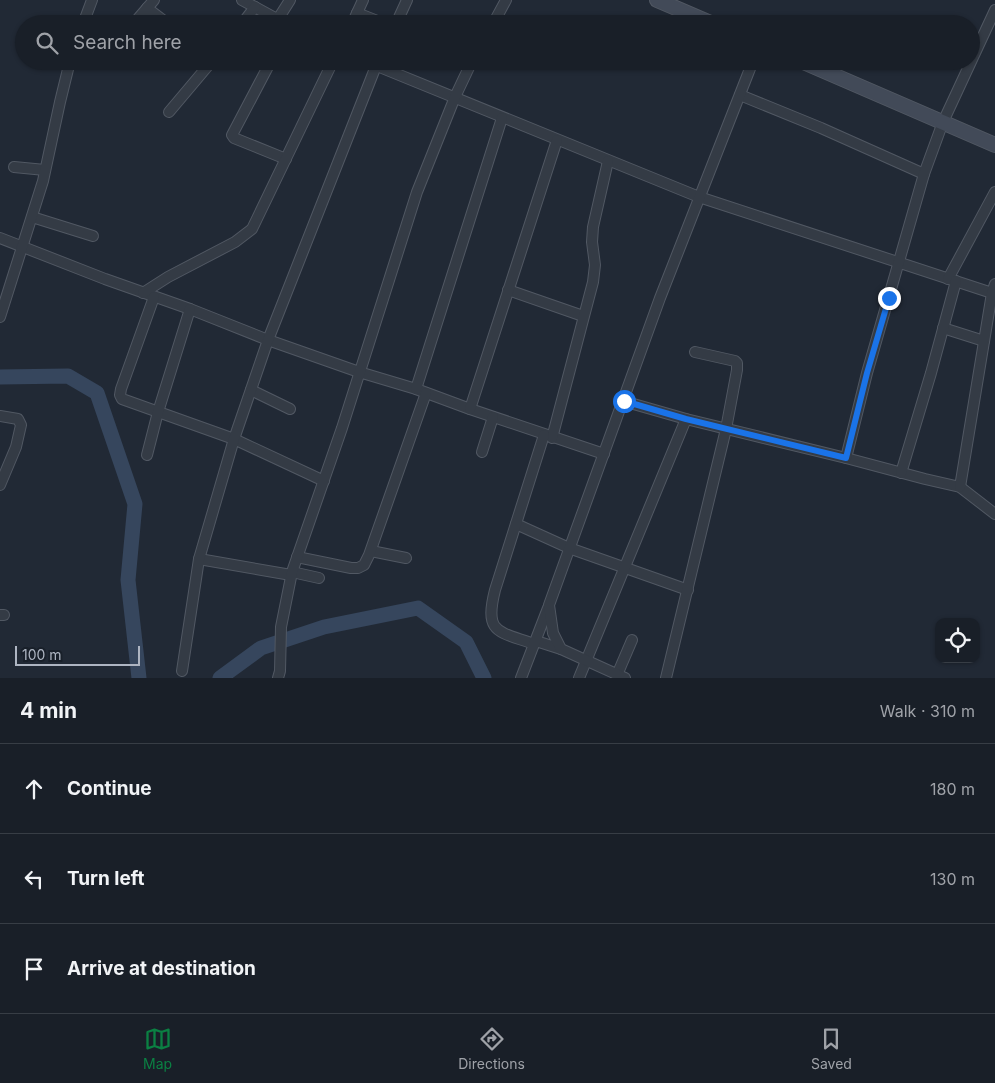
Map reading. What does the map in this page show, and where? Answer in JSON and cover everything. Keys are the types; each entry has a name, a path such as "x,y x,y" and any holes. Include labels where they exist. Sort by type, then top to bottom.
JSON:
{"main road":[{"path":"656,0 692,15"},
{"path":"822,70 995,145"}],"street":[{"path":"86,15 92,0"},
{"path":"141,15 154,0"},
{"path":"242,0 271,15"},
{"path":"284,15 290,0"},
{"path":"362,15 357,13 364,0"},
{"path":"400,15 407,0"},
{"path":"498,15 506,0"},
{"path":"249,15 256,7"},
{"path":"146,8 156,15"},
{"path":"980,42 995,10"},
{"path":"0,317 46,170 68,70"},
{"path":"169,112 204,70"},
{"path":"266,70 232,134 236,139 286,159"},
{"path":"144,293 168,277 235,242 248,232 258,218 329,70"},
{"path":"182,671 199,559 234,439 268,340 374,70"},
{"path":"386,70 699,197 952,280 993,288 960,487"},
{"path":"278,678 281,654 281,627 291,574 324,481 417,192 468,70"},
{"path":"521,678 624,401 660,298 749,70"},
{"path":"846,458 865,382 924,174 943,122 967,70"},
{"path":"740,94 822,128 924,174"},
{"path":"416,389 502,118"},
{"path":"470,409 557,140"},
{"path":"608,161 593,227 592,242 595,270 548,436 516,524 495,590 491,607 491,619 493,626 498,630 561,649 586,662 621,676 632,640"},
{"path":"14,167 46,170"},
{"path":"901,473 943,328 952,280 995,192"},
{"path":"32,217 92,236"},
{"path":"0,238 268,340 604,454"},
{"path":"508,290 583,316"},
{"path":"154,297 120,394 121,398 126,402 234,439 324,481"},
{"path":"147,455 158,412 190,309"},
{"path":"943,328 984,341"},
{"path":"666,678 726,429 737,370 737,363 734,361 695,352"},
{"path":"252,390 290,409"},
{"path":"297,557 358,568 366,564 426,393"},
{"path":"624,401 686,419 960,487 995,514"},
{"path":"0,416 18,419 21,425 16,447 0,485"},
{"path":"482,452 493,417"},
{"path":"579,678 686,419"},
{"path":"516,524 569,548 688,590"},
{"path":"371,551 406,558"},
{"path":"199,559 319,578"},
{"path":"549,605 553,633 561,649"}],"waterway":[{"path":"0,377 68,376 97,393 135,504 128,580 139,678"},
{"path":"220,678 261,648 324,627 418,608 466,642 484,678"}],"route":[{"path":"624,401 686,419 846,458 867,373 889,298"}]}
